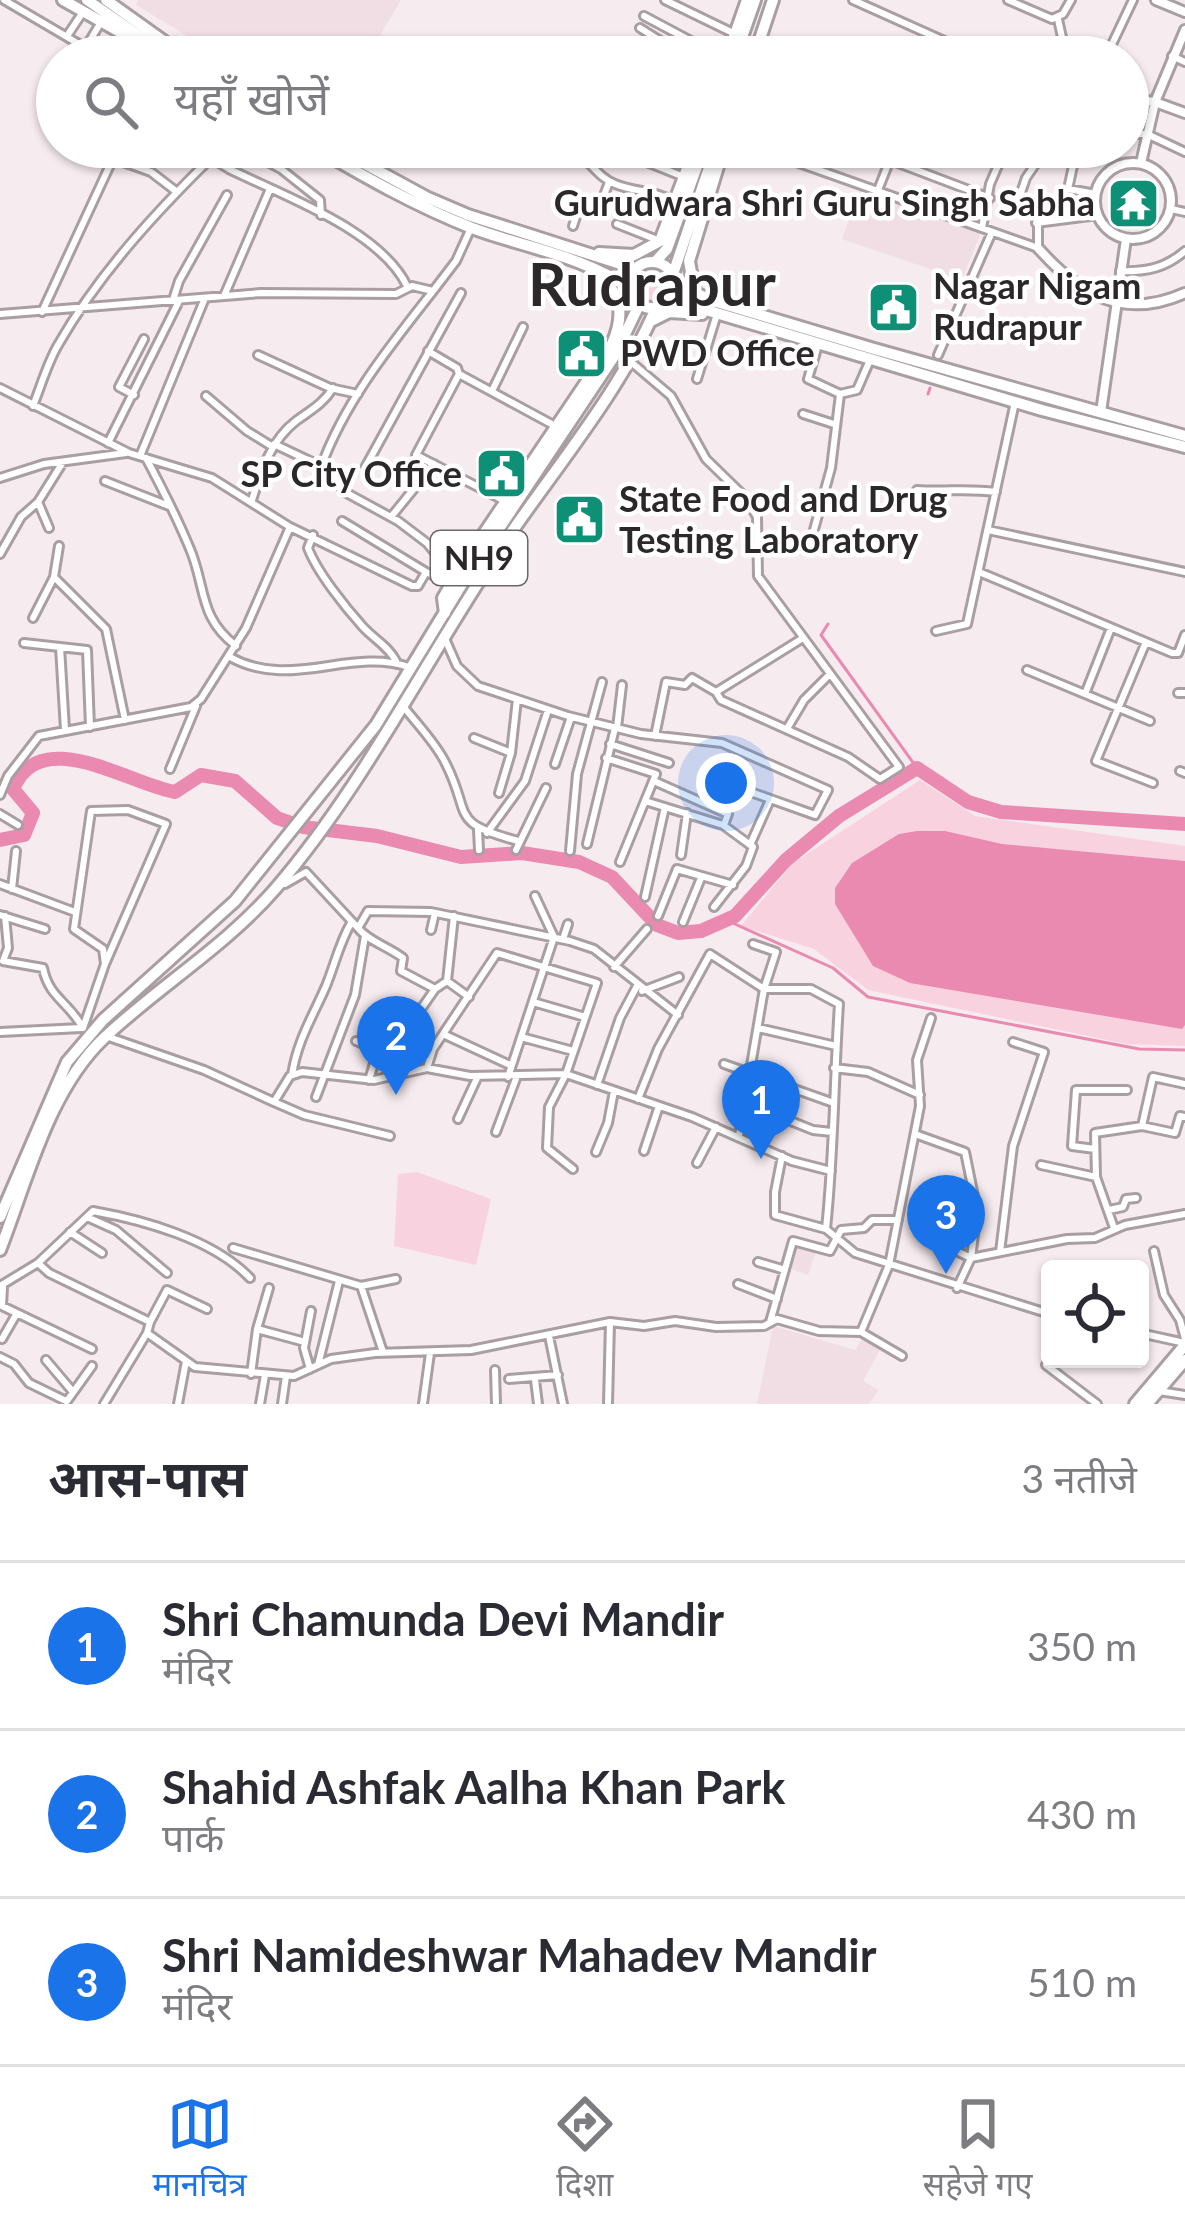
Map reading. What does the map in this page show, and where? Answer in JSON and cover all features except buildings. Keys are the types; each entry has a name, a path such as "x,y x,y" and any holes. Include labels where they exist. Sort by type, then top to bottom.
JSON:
{"main road":[{"path":"63,0 85,6 133,36"},
{"path":"106,0 157,36"},
{"path":"738,36 751,0"},
{"path":"758,36 769,1"},
{"path":"85,6 101,22 127,36"},
{"path":"363,168 474,223 602,273 628,288 639,305 766,322 1185,447"},
{"path":"688,168 688,261 695,295"},
{"path":"674,280 699,168"},
{"path":"474,223 636,268 656,262 667,249 710,168"},
{"path":"590,254 634,255 660,241 688,211"},
{"path":"656,262 695,295 818,343 872,354 1015,402 1044,404"},
{"path":"628,288 636,268"},
{"path":"560,429 621,322 616,292 602,273"},
{"name":"NH9","path":"0,1217 67,1062 95,1030 209,928 444,638 628,359 674,280"},
{"name":"NH9","path":"0,1250 53,1115 95,1030 248,917 299,858 403,706 464,570 616,356 639,305"},
{"path":"650,322 669,312 717,313"},
{"path":"1100,419 1185,436"},
{"path":"1148,1404 1185,1342"},
{"path":"1135,1404 1183,1364"}],"street":[{"path":"4,0 66,36"},
{"path":"665,0 738,36"},
{"path":"853,0 933,36"},
{"path":"1008,0 1058,19"},
{"path":"1062,36 1058,19 1071,0"},
{"path":"1116,36 1133,0"},
{"path":"1156,0 1185,12"},
{"path":"69,36 85,6"},
{"path":"644,16 685,36"},
{"path":"93,36 101,22"},
{"path":"640,28 653,36"},
{"path":"1149,126 1185,30"},
{"path":"1172,56 1185,62"},
{"path":"1149,101 1185,113"},
{"path":"1149,135 1185,152"},
{"path":"42,312 107,168"},
{"path":"140,168 177,192"},
{"path":"33,406 57,347 84,308 148,220 201,168"},
{"path":"230,168 355,232 399,269 407,286"},
{"path":"279,168 320,200 321,215"},
{"path":"595,168 609,182 661,194 688,211"},
{"path":"660,168 684,178"},
{"path":"815,168 1038,248 1088,293 1143,305 1185,293"},
{"path":"878,190 887,168"},
{"path":"911,168 990,198"},
{"path":"982,228 997,168"},
{"path":"1033,168 1018,201 1038,212 1038,248"},
{"path":"1073,168 1068,189 1096,194"},
{"path":"1114,168 1096,194 1098,215 1113,234 1138,239 1159,229 1171,208 1161,175 1148,168"},
{"path":"573,226 581,201 600,206 609,182"},
{"path":"223,297 270,189"},
{"path":"108,443 227,195"},
{"path":"1171,208 1185,212"},
{"path":"1036,224 1098,215"},
{"path":"321,467 332,438 382,354 456,261 474,223"},
{"path":"617,224 660,241"},
{"path":"938,355 992,232"},
{"path":"1100,419 1126,238"},
{"path":"1120,271 1153,269 1185,251"},
{"path":"0,314 261,293 396,293 407,286 433,291"},
{"path":"366,466 461,292"},
{"path":"143,457 205,298"},
{"path":"697,379 717,313"},
{"path":"492,392 523,327"},
{"path":"134,395 119,387 144,339"},
{"path":"818,343 808,379 840,394 857,390 872,354"},
{"path":"428,351 457,368 459,374 560,429"},
{"path":"258,355 358,394"},
{"path":"628,359 671,396 706,458 747,499 757,517 758,576 899,767 880,779 788,727 721,700 692,678 686,685 666,682 655,736"},
{"path":"459,374 416,454 509,503"},
{"path":"0,388 129,453 212,478 290,526 412,586 418,586 426,572"},
{"path":"252,500 274,446 291,424 324,403 333,388"},
{"path":"812,537 831,468 840,394"},
{"path":"206,396 274,446 331,471 344,491 428,543 441,560 464,570"},
{"path":"935,632 968,623 1015,402"},
{"path":"802,414 834,424"},
{"path":"0,478 63,461 129,453"},
{"path":"143,457 194,560 206,611 220,634 236,646"},
{"path":"0,554 63,461"},
{"path":"391,517 434,464"},
{"path":"105,482 171,506"},
{"path":"917,490 944,492 958,486 996,492"},
{"path":"38,502 49,528"},
{"path":"342,520 455,585"},
{"path":"0,795 38,736 191,707 197,702 236,646 290,526"},
{"path":"988,530 1185,572"},
{"path":"313,535 308,548 312,558 339,598 366,631 391,651 396,663"},
{"path":"33,618 54,577 59,546"},
{"path":"979,572 1178,653 1185,635"},
{"path":"54,577 106,628 125,720"},
{"path":"1085,694 1112,628"},
{"path":"444,638 457,666 478,686 616,728 722,743 828,790 815,815 706,776"},
{"path":"716,692 803,638"},
{"path":"1146,642 1096,761 1153,783"},
{"path":"24,643 87,650 90,727"},
{"path":"60,647 65,730"},
{"path":"230,657 265,672 396,663 417,671"},
{"path":"1027,670 1150,721"},
{"path":"788,727 804,700 830,674"},
{"path":"570,851 577,774 602,682"},
{"path":"587,844 622,685"},
{"path":"500,793 511,753 517,699"},
{"path":"170,769 197,702"},
{"path":"403,706 445,762 456,798 483,831 517,845 546,788"},
{"path":"478,850 483,831 525,782 548,710"},
{"path":"555,764 571,717"},
{"path":"474,738 511,753"},
{"path":"610,744 669,763"},
{"path":"606,758 656,774 620,862"},
{"path":"654,782 728,814 723,825"},
{"path":"750,845 770,800"},
{"path":"645,801 723,825 753,848 734,885 714,907"},
{"path":"645,897 665,807"},
{"path":"95,1030 105,964 166,824 128,810 91,812 74,912 74,929 103,949 105,964"},
{"path":"681,855 687,813"},
{"path":"0,814 18,825"},
{"path":"12,889 16,850"},
{"path":"658,916 677,869 734,885"},
{"path":"276,888 306,872 364,936 403,958 401,971 435,989"},
{"path":"683,922 701,878"},
{"path":"0,884 74,912"},
{"path":"535,896 559,938"},
{"path":"274,1102 292,1075 306,1023 327,985 338,946 368,911 454,916 594,949 678,1015"},
{"path":"431,930 435,913"},
{"path":"45,929 2,916 8,948 4,961 43,968 47,988 95,1030 204,1070 304,1115 390,1136"},
{"path":"447,981 454,916"},
{"path":"496,1132 544,967 568,924"},
{"path":"614,967 647,929"},
{"path":"316,1097 355,995 364,936"},
{"path":"740,1136 764,989 776,952 753,944"},
{"path":"427,1068 443,1034 497,953 597,983 566,1074 549,1107 547,1148 556,1160 573,1168"},
{"path":"638,1099 658,1049 710,954 764,989 811,989 839,1004 826,1228"},
{"path":"597,1085 620,1018 640,988 679,977"},
{"path":"389,1055 435,989 447,981"},
{"path":"447,981 470,997"},
{"path":"532,1002 585,1017"},
{"path":"861,1332 889,1265 915,1134 920,1095 917,1060 931,1018"},
{"path":"757,1028 836,1046"},
{"path":"0,1032 95,1030"},
{"path":"443,1034 512,1066"},
{"path":"521,1037 573,1051"},
{"path":"356,1041 389,1055 401,1063 405,1073"},
{"path":"1000,1252 1013,1147 1044,1052 1013,1042"},
{"path":"369,1080 378,1051"},
{"path":"724,1064 831,1102"},
{"path":"292,1075 302,1072 369,1080 427,1068 478,1076 566,1074 831,1172"},
{"path":"834,1068 868,1072 920,1095"},
{"path":"458,1118 478,1076"},
{"path":"1142,1126 1153,1077 1185,1084"},
{"path":"1095,1149 1072,1146 1076,1090 1127,1090"},
{"path":"596,1152 614,1091"},
{"path":"746,1103 813,1130 832,1132"},
{"path":"644,1151 659,1106"},
{"path":"1114,1229 1096,1178 1095,1133 1142,1126 1175,1132 1180,1117 1185,1117"},
{"path":"697,1163 716,1127"},
{"path":"915,1134 965,1151 977,1211 971,1258 957,1288"},
{"path":"782,1156 776,1215 826,1228 855,1253 1041,1312"},
{"path":"1042,1165 1096,1178"},
{"path":"1109,1210 1123,1208 1126,1199 1136,1198"},
{"path":"92,1349 2,1306 2,1287 38,1263 93,1211 146,1220 226,1258 250,1277"},
{"path":"934,1224 930,1238 971,1258 1095,1238 1114,1229 1185,1214"},
{"path":"86,1217 116,1230 167,1273"},
{"path":"770,1322 793,1241 830,1251 841,1230 863,1228 872,1220 898,1220"},
{"path":"70,1232 102,1253"},
{"path":"233,1248 361,1286 396,1280"},
{"path":"1149,1335 1185,1342 1180,1320 1163,1294 1154,1250"},
{"path":"758,1262 785,1270"},
{"path":"38,1263 49,1273 150,1322"},
{"path":"314,1367 339,1280"},
{"path":"738,1284 776,1299"},
{"path":"361,1286 383,1352"},
{"path":"251,1374 269,1288"},
{"path":"104,1404 167,1291 207,1309"},
{"path":"311,1311 305,1342 314,1367"},
{"path":"17,1312 1,1339 0,1353 29,1384 65,1403 92,1366"},
{"path":"147,1333 195,1367 286,1376 331,1359 383,1352 430,1354 610,1322 644,1326 675,1321 716,1327 764,1326 777,1319 819,1331 861,1332 902,1356"},
{"path":"608,1404 610,1322"},
{"path":"257,1329 305,1342"},
{"path":"550,1336 563,1404"},
{"path":"423,1404 430,1354"},
{"path":"46,1360 73,1392"},
{"path":"178,1404 186,1361"},
{"path":"1050,1368 1097,1404"},
{"path":"495,1370 496,1404"},
{"path":"260,1404 265,1375"},
{"path":"282,1404 286,1376"},
{"path":"509,1379 558,1376"},
{"path":"535,1380 538,1404"},
{"path":"1155,1387 1185,1395"}],"shaded area":[{"path":"138,0 401,0 380,36 187,36 136,5"},
{"path":"860,189 981,232 962,280 842,239"},
{"path":"652,270 663,274 667,285 663,296 652,300 641,296 637,285 641,274"},
{"path":"920,780 975,816 1185,846 1185,1046 1126,1044 868,990 814,949 741,926 793,863"},
{"path":"917,831 1185,861 1185,1025 1182,1029 910,983 873,966 835,904 835,888 852,863 899,834"},
{"path":"417,1172 491,1199 476,1265 394,1246 398,1174"},
{"path":"795,1244 817,1249 808,1275 788,1268"},
{"path":"773,1326 855,1350 862,1339 880,1350 863,1381 879,1390 869,1404 757,1404"}],"waterway":[{"path":"928,394 930,388"},
{"path":"828,624 821,635 917,768"},
{"path":"0,840 24,835 33,813 13,789 26,770 44,760 87,763 175,792 201,775 235,781 277,818 303,827 377,836 461,857 522,853 579,862 612,877 657,925 678,933 701,931 735,916 786,860 839,816 917,768 968,802 1001,812 1185,824"},
{"path":"726,920 833,968 868,997 1139,1049 1185,1050"}],"place":[{"name":"Gurudwara Shri Guru Singh Sabha","path":"1134,203"},
{"name":"Nagar Nigam Rudrapur","path":"894,307"},
{"name":"PWD Office","path":"581,353"},
{"name":"SP City Office","path":"501,474"},
{"name":"State Food and Drug Testing Laboratory","path":"580,520"},
{"name":"Shahid Ashfak Aalha Khan Park","path":"396,1095"},
{"name":"Shri Chamunda Devi Mandir","path":"761,1159"},
{"name":"Shri Namideshwar Mahadev Mandir","path":"946,1274"}],"district":[{"name":"Rudrapur","path":"652,285"}]}
